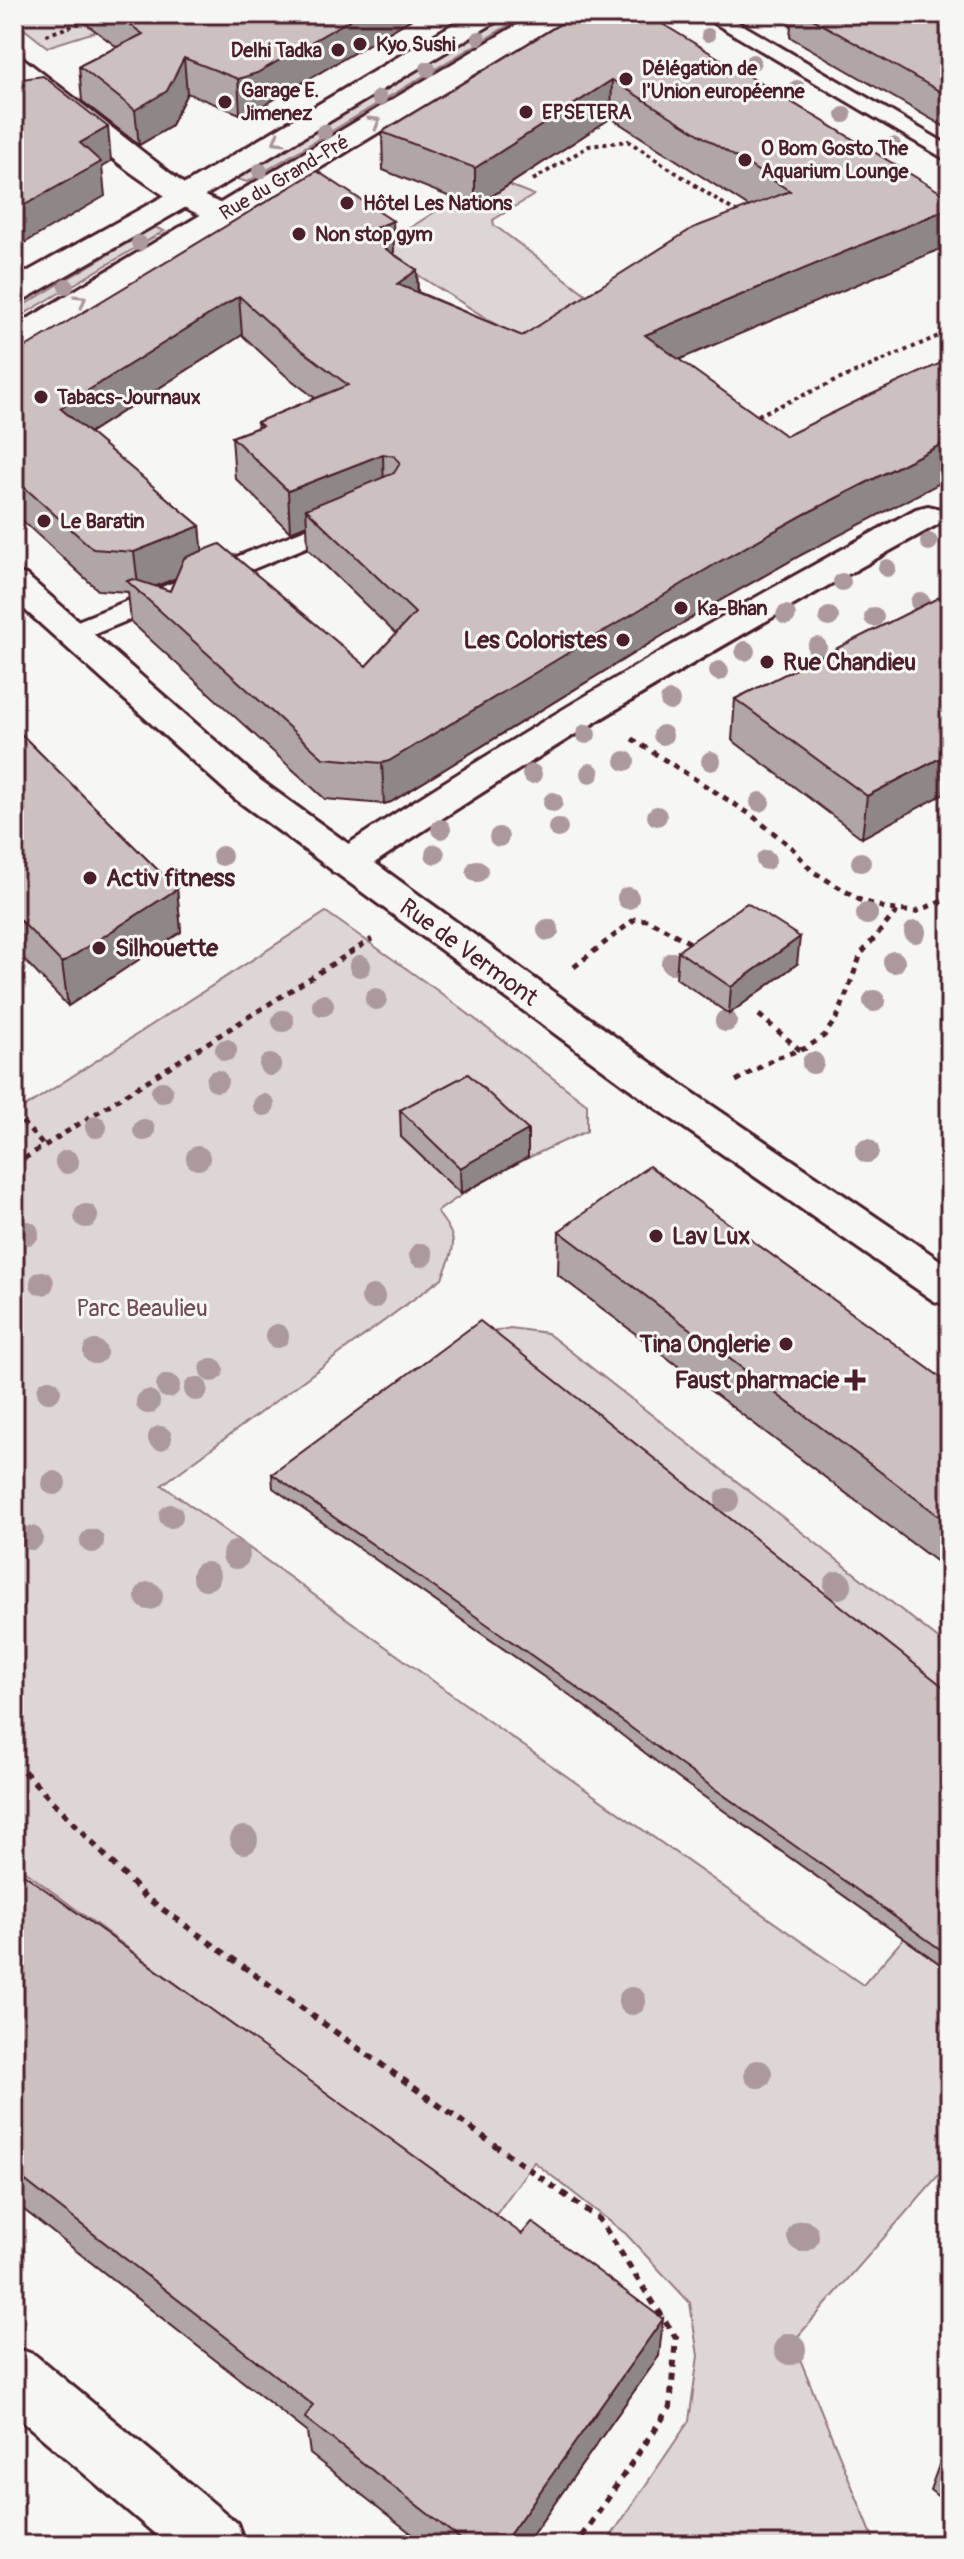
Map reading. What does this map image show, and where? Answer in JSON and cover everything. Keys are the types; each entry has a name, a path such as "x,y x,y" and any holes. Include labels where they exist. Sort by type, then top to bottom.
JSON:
{"street":[{"name":"Rue du Grand-Pré","path":"14,292 183,197 489,14"},
{"name":"Rue du Grand-Pré","path":"14,340 554,14"},
{"path":"14,65 183,197 222,215"},
{"path":"347,863 586,710 770,602 928,516"},
{"name":"Rue de Vermont","path":"14,582 247,789 671,1098 950,1289"},
{"path":"14,2376 215,2545"}],"lane":[{"path":"709,14 950,155"},
{"path":"70,634 370,511"}],"path":[{"path":"44,36 89,19"},
{"path":"533,180 591,142 610,138 628,141 751,221"},
{"path":"758,415 950,331"},
{"path":"586,710 750,814 790,846 812,871 860,900 915,912 950,898"},
{"path":"731,1086 763,1064 800,1050 824,1036 839,1014 861,954 897,910"},
{"path":"571,970 635,919 648,920 698,947"},
{"path":"14,1165 376,937"},
{"path":"759,1015 800,1050"},
{"path":"14,1113 44,1146"},
{"path":"14,1761 144,1896 599,2219 676,2338 670,2407 576,2545"}],"green space":[{"path":"14,14 146,16 47,47 14,21"},
{"path":"512,14 527,14 247,182 237,179"},
{"path":"509,185 534,195 493,220 494,225 616,317 549,358 377,249 455,199 475,207"},
{"path":"154,227 164,231 14,320 14,311"},
{"name":"Parc Beaulieu","path":"326,912 438,991 587,1104 587,1131 509,1167 437,1212 449,1229 453,1243 442,1278 162,1485 494,1725 863,1985 904,1938 950,1971 950,2162 793,2342 876,2545 605,2545 689,2421 698,2356 690,2303 626,2234 534,2162 492,2220 14,1863 14,1114"},
{"path":"510,1328 547,1333 950,1648 950,1706 480,1335"}],"building":[{"path":"115,14 360,14 257,73 238,79 184,58 167,91 135,110 79,66 143,34"},
{"path":"577,14 646,14 950,198 950,208 645,335 786,436 950,359 950,440 717,563 389,761 323,758 127,581 133,579 170,591 184,558 220,544 366,666 415,613 306,509 394,473 400,463 394,456 383,454 288,491 232,437 262,426 257,422 348,385 282,335 239,296 60,408 200,526 134,552 93,549 14,478 14,354 317,171 393,221 362,233 417,270 397,284 522,336 693,228 790,191 612,80 475,168 382,132"},
{"path":"804,14 950,14 950,97"},
{"path":"43,76 108,127 80,143 101,162 14,211 14,80"},
{"path":"950,592 950,753 867,796 735,699"},
{"path":"14,727 177,889 62,963 14,914"},
{"path":"747,903 800,937 731,987 678,951"},
{"path":"468,1074 528,1130 460,1168 400,1110"},
{"path":"649,1166 950,1384 950,1524 559,1231"},
{"path":"480,1321 950,1692 950,1956 571,1683 272,1474"},
{"path":"14,1867 522,2234 532,2222 663,2319 502,2545 468,2545 305,2418 313,2405 14,2172"},
{"path":"950,2451 950,2474 939,2465"}],"place":[{"name":"Kyo Sushi","path":"360,44"},
{"name":"Delhi Tadka","path":"338,50"},
{"name":"Délégation de l'Union européenne","path":"626,79"},
{"name":"Garage E. Jimenez","path":"225,102"},
{"name":"EPSETERA","path":"526,112"},
{"name":"O Bom Gosto The Aquarium Lounge","path":"745,160"},
{"name":"Hôtel Les Nations","path":"347,203"},
{"name":"Non stop gym","path":"299,234"},
{"name":"Tabacs-Journaux","path":"41,397"},
{"name":"Le Baratin","path":"44,521"},
{"name":"Ka-Bhan","path":"681,608"},
{"name":"Les Coloristes","path":"623,640"},
{"name":"Rue Chandieu","path":"767,662"},
{"name":"Activ fitness","path":"90,878"},
{"name":"Silhouette","path":"99,948"},
{"name":"Lav Lux","path":"656,1236"},
{"name":"Tina Onglerie","path":"786,1344"},
{"name":"Faust pharmacie","path":"855,1380"}]}
